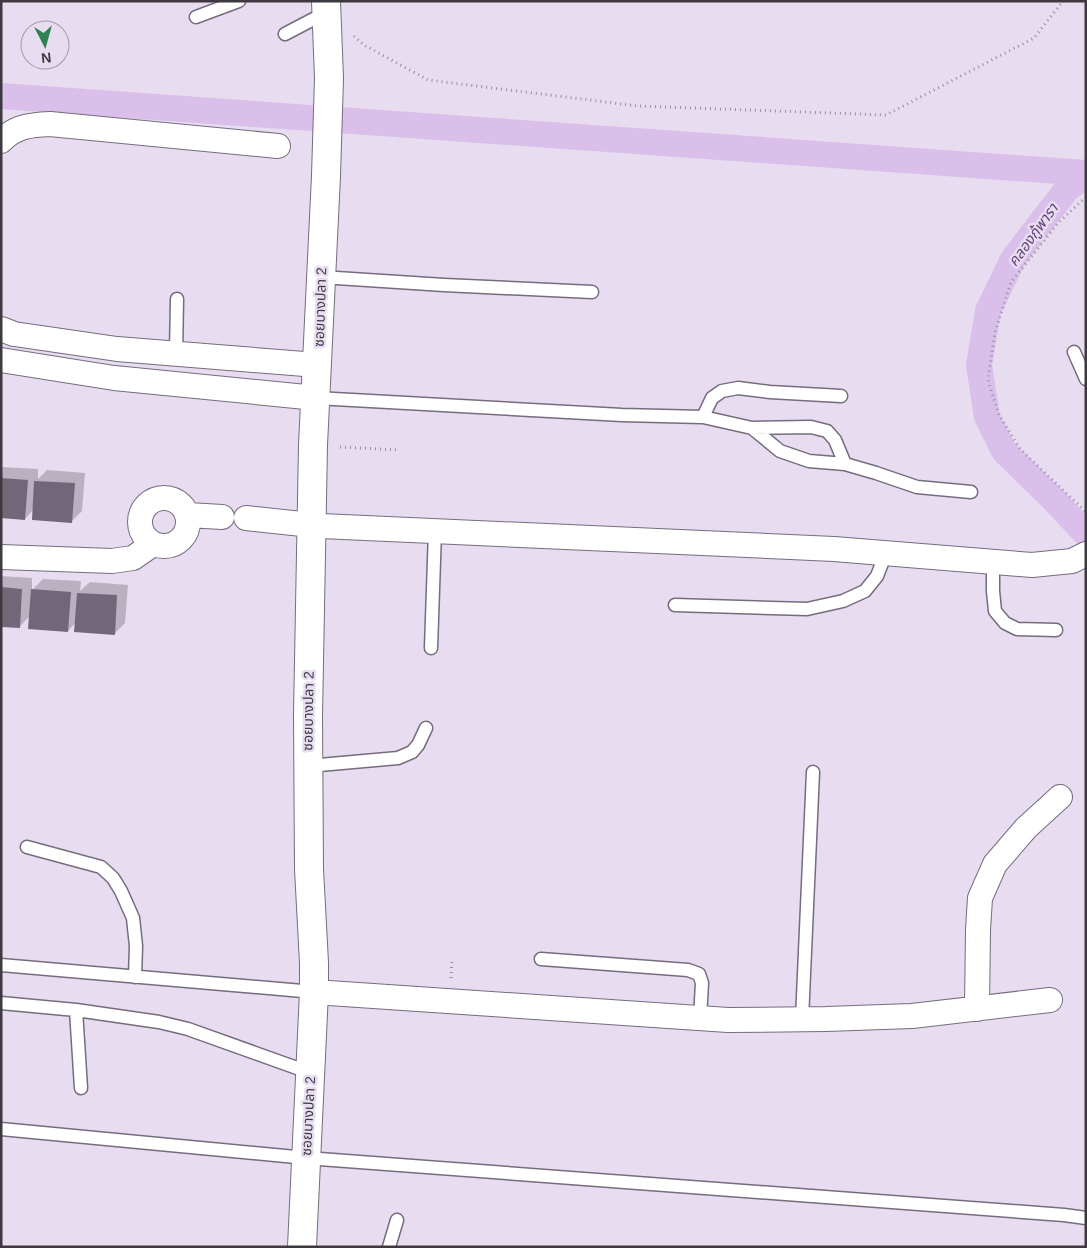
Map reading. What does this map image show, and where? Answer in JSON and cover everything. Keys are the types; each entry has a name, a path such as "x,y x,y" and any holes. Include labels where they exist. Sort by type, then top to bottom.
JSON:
{"street":[{"name":"ซอยบางปลา 2","path":"302,1247 314,992 309,869 308,766 311,525 326,176 329,78 327,6"},
{"path":"1,141 9,133 29,126 50,124 278,146"},
{"path":"1,329 14,334 117,349 317,366"},
{"path":"114,378 117,349"},
{"path":"1,360 114,378 316,398"},
{"path":"160,498 172,498 182,505 188,516 188,527 184,537 175,544 164,546 153,544 144,536 140,524 141,512 148,503 160,498"},
{"path":"188,516 222,517"},
{"path":"246,518 311,525 834,549 1032,565 1072,561 1086,554"},
{"path":"1,557 112,561 133,558 153,544"},
{"path":"977,1008 980,898 995,864 1026,828 1060,797"},
{"path":"314,992 728,1020 912,1016 1050,1000"}],"lane":[{"path":"196,16 240,1"},
{"path":"286,34 327,6"},
{"path":"321,277 592,292"},
{"path":"176,299 176,354"},
{"path":"1074,352 1086,379"},
{"path":"703,417 712,398 722,391 738,388 770,392 841,396"},
{"path":"316,398 622,415 703,417 752,428 811,428 827,431 835,440 845,464"},
{"path":"752,428 780,451 809,461 845,464 876,472 917,487 971,492"},
{"path":"431,648 435,531"},
{"path":"675,605 807,609 843,601 865,591 877,576 886,553"},
{"path":"993,561 995,611 1005,623 1017,628 1056,630"},
{"path":"308,766 398,758 412,752 418,745 426,728"},
{"path":"802,1019 813,772"},
{"path":"27,847 101,867 113,878 134,918 136,946 135,977"},
{"path":"541,959 688,970 699,974 702,983 700,1018"},
{"path":"1,965 314,992"},
{"path":"1,1003 76,1010 159,1022 188,1029 311,1073"},
{"path":"76,1010 81,1088"},
{"path":"1,1129 306,1158 1086,1218"},
{"path":"389,1247 397,1220"}],"path":[{"path":"327,6 364,45 428,80 638,106 886,115 1034,38 1065,1"},
{"path":"1086,197 1059,222 1011,282 995,332 988,380 999,415 1020,449 1086,512"},
{"path":"313,445 399,450"}],"building":[{"path":"1,478 28,480 25,520 1,518"},
{"path":"34,481 75,483 72,523 32,520"},
{"path":"1,587 22,589 20,628 1,627"},
{"path":"31,589 71,592 68,632 28,629"},
{"path":"77,593 117,595 115,635 74,632"}],"waterway":[{"path":"1,96 1086,173"},
{"name":"คลองกู้พารา","path":"1086,175 1067,189 1013,259 988,311 979,365 987,417 1004,451 1086,534"}]}
